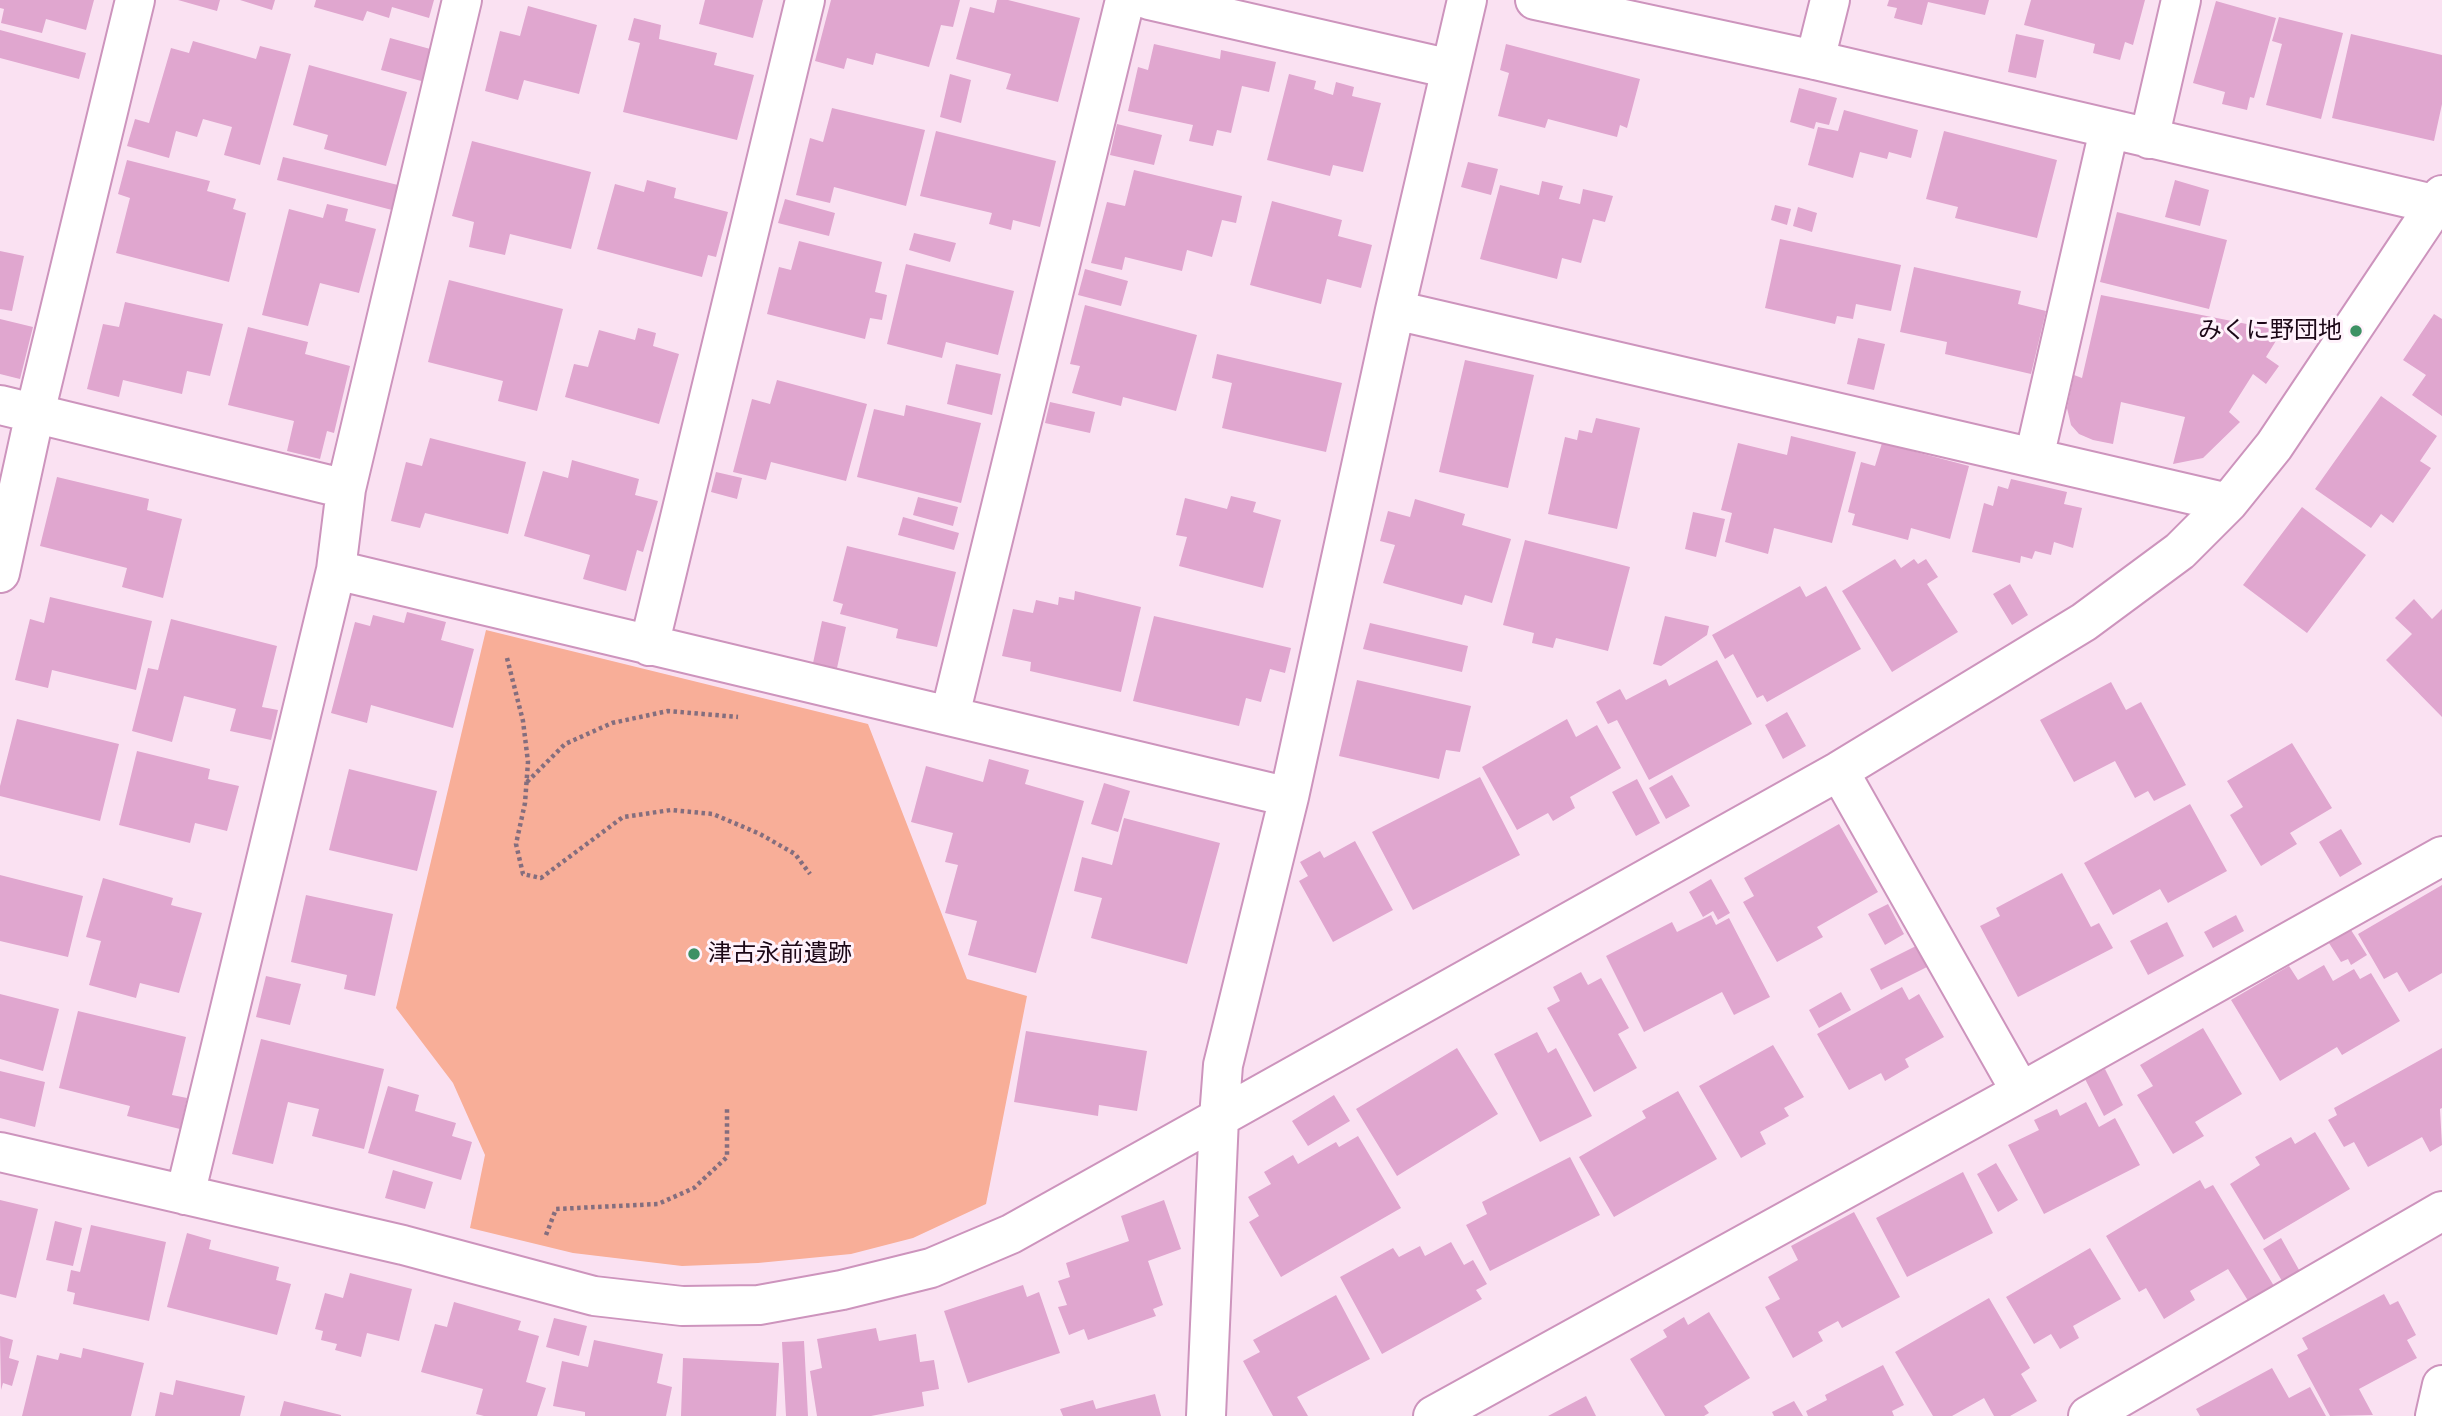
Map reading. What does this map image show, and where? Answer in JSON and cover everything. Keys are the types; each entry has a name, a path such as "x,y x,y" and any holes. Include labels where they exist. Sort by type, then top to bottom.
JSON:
{"street":[{"path":"0,573 18,409 135,0"},
{"path":"185,1195 336,570 346,489 462,0"},
{"path":"649,646 805,0"},
{"path":"950,715 1125,0"},
{"path":"1149,0 1451,69"},
{"path":"1206,1416 1223,1065 1289,797 1395,310 1466,0"},
{"path":"0,1152 402,1245 594,1296 682,1306 759,1304 842,1290 931,1268 1011,1234 1839,771 2084,622 2180,551 2228,503 2274,446 2440,201 2149,139 1815,60 1535,0"},
{"path":"1815,60 1829,0"},
{"path":"2149,139 2181,0"},
{"path":"2034,458 2109,130"},
{"path":"1395,310 2228,503"},
{"path":"18,409 346,489"},
{"path":"336,570 1289,797"},
{"path":"1839,771 2021,1092"},
{"path":"1433,1416 2442,856"},
{"path":"2088,1416 2442,1211"},
{"path":"2435,1416 2442,1385"}],"path":[{"path":"491,607 523,721 528,762 525,803 516,844 523,874 541,878 623,817 671,810 713,814 761,834 795,854 810,874"},
{"path":"527,782 565,744 612,723 668,711 740,718"},
{"path":"531,1279 556,1209 658,1204 694,1188 727,1157 727,1108"}],"shaded area":[{"path":"486,630 868,724 967,979 1027,996 986,1204 913,1238 851,1254 758,1263 682,1266 573,1253 470,1228 485,1155 453,1083 396,1008"}],"building":[{"path":"0,0 94,0 86,30 46,19 42,33 1,23 4,9 0,8"},
{"path":"178,0 220,0 217,11"},
{"path":"240,0 275,0 272,10"},
{"path":"316,0 434,0 429,18 392,7 389,18 367,11 363,21 314,7"},
{"path":"705,0 763,0 753,38 699,24"},
{"path":"831,0 960,0 953,27 941,25 929,67 876,53 873,65 847,58 844,69 815,61"},
{"path":"997,0 1008,0 1080,18 1058,102 1006,89 1011,74 956,59 970,7 994,13"},
{"path":"1889,0 1989,0 1985,15 1928,2 1922,25 1894,18 1897,8 1887,6"},
{"path":"2031,0 2145,0 2133,45 2125,42 2120,60 2093,53 2095,44 2024,25"},
{"path":"2216,1 2276,18 2254,98 2250,97 2247,110 2222,104 2225,92 2193,83"},
{"path":"528,6 597,25 579,94 524,80 518,100 485,91 500,31 520,36"},
{"path":"2279,17 2343,33 2321,119 2266,105 2282,44 2272,41"},
{"path":"634,18 661,25 659,39 717,53 714,65 754,75 737,140 623,112 640,43 628,40"},
{"path":"0,30 86,53 79,79 0,58"},
{"path":"2016,34 2044,40 2036,78 2008,72"},
{"path":"2351,34 2442,55 2442,104 2434,141 2332,118"},
{"path":"390,38 434,50 425,82 381,70"},
{"path":"193,41 256,59 260,46 291,54 260,165 224,155 232,127 203,119 197,137 176,131 169,158 127,146 135,119 149,123 171,48 189,53"},
{"path":"1154,44 1220,59 1221,50 1276,62 1269,92 1242,86 1231,133 1217,130 1213,146 1189,141 1193,125 1128,111 1138,67 1148,70"},
{"path":"1506,44 1640,79 1627,128 1620,125 1617,137 1548,119 1545,128 1498,116 1509,73 1500,70"},
{"path":"309,65 407,92 386,166 324,149 328,135 293,125"},
{"path":"950,74 971,80 961,123 940,117"},
{"path":"1289,74 1316,81 1314,89 1333,95 1336,82 1354,87 1352,96 1381,103 1363,172 1333,165 1330,176 1267,160"},
{"path":"1799,88 1837,98 1829,125 1816,122 1814,129 1790,122"},
{"path":"832,108 925,130 906,206 834,187 830,203 796,195 810,138 823,142"},
{"path":"1844,110 1918,130 1911,158 1889,152 1887,159 1860,152 1853,178 1808,165 1818,127 1838,131"},
{"path":"1117,124 1162,135 1154,165 1110,155"},
{"path":"936,131 1056,161 1040,227 1013,220 1011,230 989,224 992,213 920,196"},
{"path":"1944,131 2057,160 2037,238 1955,218 1958,207 1926,199"},
{"path":"472,141 591,172 571,249 510,234 505,255 469,247 474,222 452,216"},
{"path":"283,157 398,185 392,210 277,180"},
{"path":"127,160 210,181 207,191 236,199 233,209 246,213 229,282 116,253 130,198 118,194"},
{"path":"1468,162 1498,169 1491,195 1461,187"},
{"path":"1134,170 1242,196 1236,223 1222,220 1212,257 1187,250 1182,271 1125,257 1122,270 1091,263 1107,202 1125,206"},
{"path":"647,180 676,188 674,198 728,212 716,257 708,255 702,277 597,249 615,184 644,192"},
{"path":"2175,180 2209,190 2200,226 2165,217"},
{"path":"1542,181 1563,186 1559,199 1580,204 1583,189 1613,196 1605,222 1593,219 1581,263 1562,258 1557,279 1480,259 1500,185 1539,195"},
{"path":"785,199 835,213 829,236 778,223"},
{"path":"1272,201 1342,220 1338,236 1372,245 1361,288 1327,279 1321,304 1250,285"},
{"path":"327,204 348,209 345,221 376,229 359,293 320,283 308,326 262,315 289,209 323,218"},
{"path":"1775,205 1791,209 1787,225 1771,220"},
{"path":"1798,207 1817,213 1812,232 1793,226"},
{"path":"2117,212 2227,240 2209,309 2100,282"},
{"path":"914,233 956,243 950,262 909,250"},
{"path":"1780,239 1901,265 1891,311 1856,304 1853,319 1837,316 1835,324 1765,308"},
{"path":"799,241 882,262 875,292 887,295 882,320 870,318 865,339 767,314 779,267 791,270"},
{"path":"0,251 24,256 12,311 0,309"},
{"path":"906,264 1014,291 998,355 946,342 942,358 887,344"},
{"path":"1914,267 2021,291 2018,304 2046,311 2031,374 1945,354 1947,342 1900,332"},
{"path":"1085,269 1128,281 1121,306 1078,295"},
{"path":"449,280 563,309 537,411 498,401 503,381 428,362"},
{"path":"2101,295 2282,331 2266,357 2279,366 2266,384 2253,374 2229,412 2240,422 2203,458 2173,464 2185,417 2121,402 2113,444 2079,434 2071,425 2067,408 2074,375 2082,378"},
{"path":"125,302 223,324 210,376 187,371 182,394 123,380 119,397 87,389 103,324 119,327"},
{"path":"1085,305 1197,335 1176,411 1123,397 1121,406 1072,393 1080,366 1070,364"},
{"path":"2434,314 2442,319 2442,416 2412,395 2426,375 2403,360"},
{"path":"0,319 33,327 20,379 0,374"},
{"path":"248,327 308,342 305,354 350,366 334,433 327,431 320,459 287,451 294,421 228,405"},
{"path":"638,328 656,333 653,346 679,354 659,424 565,397 574,364 588,367 599,330 635,340"},
{"path":"1858,338 1885,344 1874,390 1847,384"},
{"path":"1217,354 1342,383 1326,452 1222,428 1232,383 1212,378"},
{"path":"1465,360 1534,375 1508,488 1439,472"},
{"path":"956,364 1001,374 992,415 947,404"},
{"path":"777,380 867,404 846,481 771,462 766,480 733,472 752,399 770,404"},
{"path":"2381,396 2437,436 2420,461 2431,468 2393,523 2381,514 2371,528 2315,489"},
{"path":"1050,402 1095,412 1090,433 1045,423"},
{"path":"906,405 981,423 961,503 857,477 874,409 904,416"},
{"path":"1596,418 1640,428 1617,529 1548,514 1565,437 1577,440 1579,430 1592,433"},
{"path":"1791,436 1856,452 1832,543 1774,528 1768,554 1725,542 1732,513 1721,510 1738,443 1787,455"},
{"path":"430,438 526,462 508,534 425,513 420,528 391,521 406,462 422,466"},
{"path":"1882,443 1969,466 1950,539 1911,528 1908,540 1852,525 1855,514 1848,512 1861,462 1875,466"},
{"path":"572,460 639,479 635,495 658,501 643,552 637,550 626,591 583,579 590,555 524,536 543,471 568,478"},
{"path":"716,472 742,478 737,499 711,492"},
{"path":"57,477 149,499 147,510 182,519 163,598 122,587 127,568 40,546"},
{"path":"2011,479 2067,492 2064,504 2082,508 2073,548 2054,542 2051,555 2035,551 2032,559 2021,556 2020,563 1972,552 1984,503 1993,506 1998,486 2008,489"},
{"path":"1231,496 1256,502 1253,512 1281,520 1263,588 1179,566 1187,537 1176,535 1185,498 1227,509"},
{"path":"918,497 958,507 953,526 913,515"},
{"path":"1415,499 1465,514 1462,525 1511,539 1492,603 1465,595 1462,605 1383,583 1395,545 1380,541 1388,511 1410,517"},
{"path":"2302,507 2366,555 2307,633 2243,585"},
{"path":"1693,512 1725,519 1716,557 1685,549"},
{"path":"903,517 959,533 954,550 898,535"},
{"path":"1525,540 1630,567 1608,651 1556,638 1553,648 1532,643 1534,633 1503,625"},
{"path":"847,546 956,572 937,647 896,638 898,629 840,614 843,604 833,601"},
{"path":"1895,559 1901,568 1914,559 1918,564 1926,559 1938,577 1927,584 1958,632 1892,672 1842,591"},
{"path":"2010,584 2028,615 2012,625 1993,594"},
{"path":"1800,586 1806,597 1826,586 1861,649 1767,702 1763,695 1757,698 1733,654 1725,659 1712,635"},
{"path":"1075,591 1141,607 1121,692 1030,671 1031,662 1002,656 1013,609 1033,613 1036,600 1058,605 1059,597 1074,600"},
{"path":"50,597 152,621 136,690 52,670 48,688 15,680 30,619 44,623"},
{"path":"2414,599 2432,619 2442,609 2442,717 2386,660 2412,634 2395,618"},
{"path":"407,612 446,622 441,640 474,649 453,728 371,705 367,723 331,713 355,622 370,626 373,615 404,623"},
{"path":"1154,616 1291,648 1285,673 1270,669 1261,702 1246,698 1239,726 1133,701"},
{"path":"1665,616 1709,626 1707,635 1661,666 1653,664"},
{"path":"171,619 277,646 262,707 278,710 271,740 230,731 236,709 184,696 172,742 132,731 148,668 158,670"},
{"path":"822,621 846,627 837,668 813,663"},
{"path":"1370,623 1468,646 1462,672 1363,649"},
{"path":"1717,660 1752,724 1649,780 1617,720 1608,724 1596,702 1620,689 1626,700 1666,679 1669,686"},
{"path":"1357,680 1471,706 1460,752 1446,750 1439,779 1339,756"},
{"path":"2111,682 2126,710 2141,702 2186,785 2154,801 2148,791 2135,798 2115,761 2074,782 2040,720"},
{"path":"1787,712 1806,746 1783,759 1765,725"},
{"path":"17,719 119,744 100,821 0,796 0,786"},
{"path":"1567,719 1576,737 1597,725 1621,768 1570,797 1575,808 1553,821 1548,813 1517,830 1482,767"},
{"path":"2292,743 2332,808 2290,833 2297,844 2261,866 2230,815 2243,807 2227,781"},
{"path":"137,751 210,769 208,779 239,786 227,831 195,823 190,843 119,825"},
{"path":"989,759 1029,770 1025,784 1084,801 1036,973 968,955 977,921 945,913 958,865 945,862 953,833 911,822 926,766 983,782"},
{"path":"349,769 437,791 417,871 329,850"},
{"path":"1672,775 1690,806 1666,819 1649,788"},
{"path":"1480,777 1520,855 1413,910 1372,832"},
{"path":"1637,779 1660,823 1636,836 1612,792"},
{"path":"1104,783 1130,791 1118,832 1091,824"},
{"path":"2190,804 2227,871 2168,903 2160,889 2113,915 2084,863"},
{"path":"1124,818 1220,843 1187,964 1091,938 1102,898 1074,891 1082,857 1112,865"},
{"path":"1839,824 1878,892 1817,927 1823,937 1777,962 1743,902 1754,896 1744,878"},
{"path":"2341,829 2362,864 2340,877 2319,842"},
{"path":"1355,841 1393,910 1333,942 1299,881 1308,876 1300,862 1320,851 1324,858"},
{"path":"2062,873 2091,927 2099,923 2113,948 2018,997 1980,926 2000,916 1996,908"},
{"path":"0,875 83,896 68,957 0,941"},
{"path":"103,878 173,898 171,905 202,913 179,993 140,983 136,998 89,985 101,941 86,937"},
{"path":"1711,879 1730,913 1718,920 1713,911 1703,917 1689,892"},
{"path":"2442,885 2442,973 2409,992 2397,972 2384,979 2358,934"},
{"path":"306,895 393,914 375,996 344,989 347,975 291,962"},
{"path":"1888,904 1904,934 1885,945 1868,914"},
{"path":"1711,915 1716,925 1729,918 1770,997 1734,1015 1722,992 1644,1032 1606,956 1672,922 1677,932"},
{"path":"2236,915 2244,931 2213,948 2204,932"},
{"path":"2167,922 2184,956 2148,975 2130,941"},
{"path":"2351,930 2367,955 2351,965 2348,959 2341,962 2329,943"},
{"path":"1916,946 1927,967 1881,990 1870,969"},
{"path":"2324,965 2333,981 2354,969 2360,979 2371,973 2400,1021 2342,1055 2337,1047 2280,1081 2231,1000 2289,966 2298,980"},
{"path":"1581,972 1588,985 1601,978 1629,1028 1618,1034 1637,1068 1594,1092 1547,1008 1560,1001 1553,987"},
{"path":"266,976 301,984 290,1025 256,1017"},
{"path":"1902,987 1909,1000 1919,994 1944,1037 1905,1059 1909,1067 1885,1081 1881,1073 1849,1090 1817,1034"},
{"path":"1841,992 1851,1010 1819,1028 1809,1010"},
{"path":"0,994 59,1009 43,1071 0,1059"},
{"path":"78,1011 186,1037 172,1095 187,1098 180,1129 127,1116 130,1106 59,1088"},
{"path":"2203,1028 2242,1094 2195,1122 2204,1136 2173,1154 2137,1095 2153,1086 2140,1065"},
{"path":"1026,1031 1147,1051 1137,1111 1099,1105 1098,1116 1014,1102"},
{"path":"1537,1032 1548,1053 1556,1048 1592,1116 1540,1142 1494,1054"},
{"path":"261,1039 384,1069 364,1149 312,1136 319,1109 288,1102 273,1164 232,1154"},
{"path":"1773,1045 1804,1097 1784,1108 1789,1116 1760,1132 1766,1144 1741,1158 1699,1086"},
{"path":"1457,1048 1498,1114 1397,1176 1356,1109"},
{"path":"2442,1048 2442,1145 2430,1152 2422,1137 2368,1167 2354,1142 2344,1147 2328,1120 2337,1115 2334,1108"},
{"path":"2105,1069 2123,1105 2104,1116 2085,1079"},
{"path":"0,1071 45,1082 35,1127 0,1118"},
{"path":"388,1086 419,1095 415,1111 456,1123 452,1136 472,1142 461,1180 368,1153"},
{"path":"1678,1091 1717,1159 1614,1217 1579,1157 1646,1118 1642,1111"},
{"path":"1334,1095 1350,1121 1308,1146 1292,1121"},
{"path":"2086,1102 2099,1127 2115,1118 2140,1165 2044,1214 2008,1145 2039,1130 2034,1120 2057,1109 2060,1116"},
{"path":"2315,1132 2350,1189 2264,1240 2230,1184 2260,1165 2255,1157 2291,1137 2295,1144"},
{"path":"1358,1136 1401,1208 1281,1277 1249,1222 1259,1216 1248,1197 1271,1184 1264,1172 1293,1155 1298,1164 1336,1142 1339,1147"},
{"path":"1570,1157 1600,1215 1490,1271 1466,1225 1487,1214 1482,1202"},
{"path":"1996,1163 2018,1200 1998,1212 1977,1174"},
{"path":"393,1170 433,1182 425,1209 385,1198"},
{"path":"1963,1172 1993,1233 1907,1277 1876,1218"},
{"path":"2200,1180 2205,1189 2213,1185 2277,1291 2252,1307 2228,1269 2190,1291 2195,1300 2164,1319 2146,1288 2139,1292 2106,1236"},
{"path":"0,1200 38,1209 16,1298 0,1294"},
{"path":"1164,1200 1181,1249 1148,1261 1163,1305 1153,1309 1156,1316 1088,1340 1084,1329 1069,1335 1058,1307 1067,1305 1058,1281 1070,1277 1066,1263 1129,1241 1121,1216"},
{"path":"1854,1212 1900,1297 1842,1328 1838,1321 1818,1332 1823,1341 1793,1358 1765,1307 1780,1299 1768,1277 1798,1260 1791,1246"},
{"path":"55,1221 82,1228 73,1266 46,1260"},
{"path":"91,1225 166,1242 149,1321 73,1304 75,1293 67,1291 71,1270 80,1272"},
{"path":"187,1233 211,1240 209,1249 279,1267 276,1280 291,1284 277,1335 167,1307"},
{"path":"2281,1238 2303,1277 2285,1286 2263,1249"},
{"path":"1451,1242 1464,1265 1473,1260 1487,1284 1476,1290 1482,1299 1382,1354 1340,1277 1393,1248 1399,1257 1420,1246 1425,1256"},
{"path":"2090,1248 2121,1299 2073,1326 2079,1338 2060,1349 2051,1334 2034,1344 2006,1297"},
{"path":"350,1273 412,1289 399,1341 367,1333 361,1357 335,1350 337,1344 321,1340 323,1331 315,1329 325,1293 343,1298"},
{"path":"1023,1285 1027,1297 1039,1292 1060,1353 968,1383 944,1311"},
{"path":"2384,1294 2390,1305 2398,1301 2416,1335 2407,1340 2417,1358 2359,1389 2373,1415 2330,1416 2297,1355 2308,1349 2302,1338"},
{"path":"1336,1295 1370,1359 1297,1397 1308,1416 1273,1416 1243,1361 1260,1352 1253,1340"},
{"path":"1989,1298 2030,1368 2021,1374 2037,1401 2010,1416 1994,1416 1984,1398 1952,1416 1933,1416 1895,1352"},
{"path":"454,1302 521,1321 518,1330 539,1336 526,1382 546,1388 537,1416 476,1414 483,1389 421,1372 435,1324 447,1327"},
{"path":"1709,1312 1750,1378 1704,1406 1709,1413 1704,1416 1665,1416 1630,1359 1667,1337 1663,1330 1684,1317 1688,1325"},
{"path":"554,1318 587,1326 579,1356 546,1347"},
{"path":"876,1328 879,1341 916,1334 920,1362 934,1360 939,1389 922,1392 924,1406 871,1416 817,1416 810,1371 822,1368 817,1339"},
{"path":"0,1336 13,1340 9,1358 19,1361 12,1386 3,1383 1,1390"},
{"path":"594,1340 663,1354 657,1383 672,1387 666,1416 585,1416 585,1412 553,1406 562,1361 588,1367"},
{"path":"804,1341 808,1416 786,1416 782,1342"},
{"path":"83,1348 144,1363 131,1416 22,1416 37,1355 58,1360 60,1353 81,1358"},
{"path":"683,1358 779,1363 776,1416 681,1416"},
{"path":"1883,1365 1904,1405 1892,1411 1894,1416 1808,1416 1806,1411 1827,1400 1825,1395"},
{"path":"2272,1368 2289,1398 2310,1387 2326,1416 2200,1416 2196,1409"},
{"path":"176,1380 245,1396 240,1416 155,1416 160,1392 173,1395"},
{"path":"1155,1394 1161,1416 1063,1416 1060,1409 1093,1400 1096,1409"},
{"path":"1586,1396 1596,1416 1548,1416"},
{"path":"284,1401 341,1415 341,1416 280,1416"},
{"path":"1794,1401 1803,1416 1774,1416 1772,1412"}],"place":[{"name":"みくに野団地","path":"2356,331"},
{"name":"津古永前遺跡","path":"694,954"}]}
